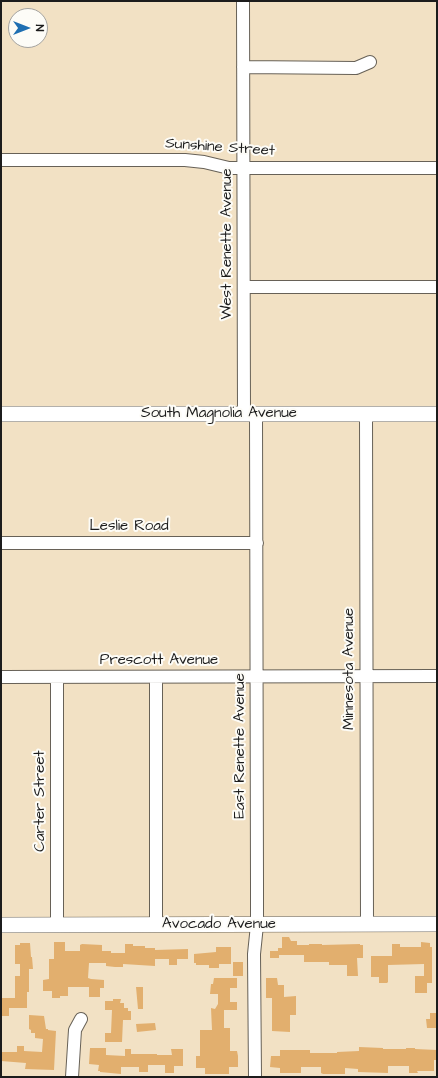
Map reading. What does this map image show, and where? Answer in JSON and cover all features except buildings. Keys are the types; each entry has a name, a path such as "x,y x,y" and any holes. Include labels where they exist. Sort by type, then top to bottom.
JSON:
{"main road":[{"name":"South Magnolia Avenue","path":"1,414 437,414"},
{"name":"Avocado Avenue","path":"1,925 437,924"}],"street":[{"name":"West Renette Avenue","path":"243,1 244,287 250,414"},
{"path":"243,67 356,68 370,62"},
{"name":"Sunshine Street","path":"1,160 185,160 204,162 229,168 437,168"},
{"path":"244,287 437,287"},
{"name":"East Renette Avenue","path":"250,414 257,543 258,676 257,925 254,954 255,1077"},
{"name":"Minnesota Avenue","path":"366,414 367,924"},
{"name":"Leslie Road","path":"1,543 257,543"},
{"name":"Prescott Avenue","path":"1,677 437,676"},
{"name":"Carter Street","path":"57,677 57,925"},
{"path":"156,677 156,925"},
{"path":"72,1077 75,1030 80,1019"}]}
